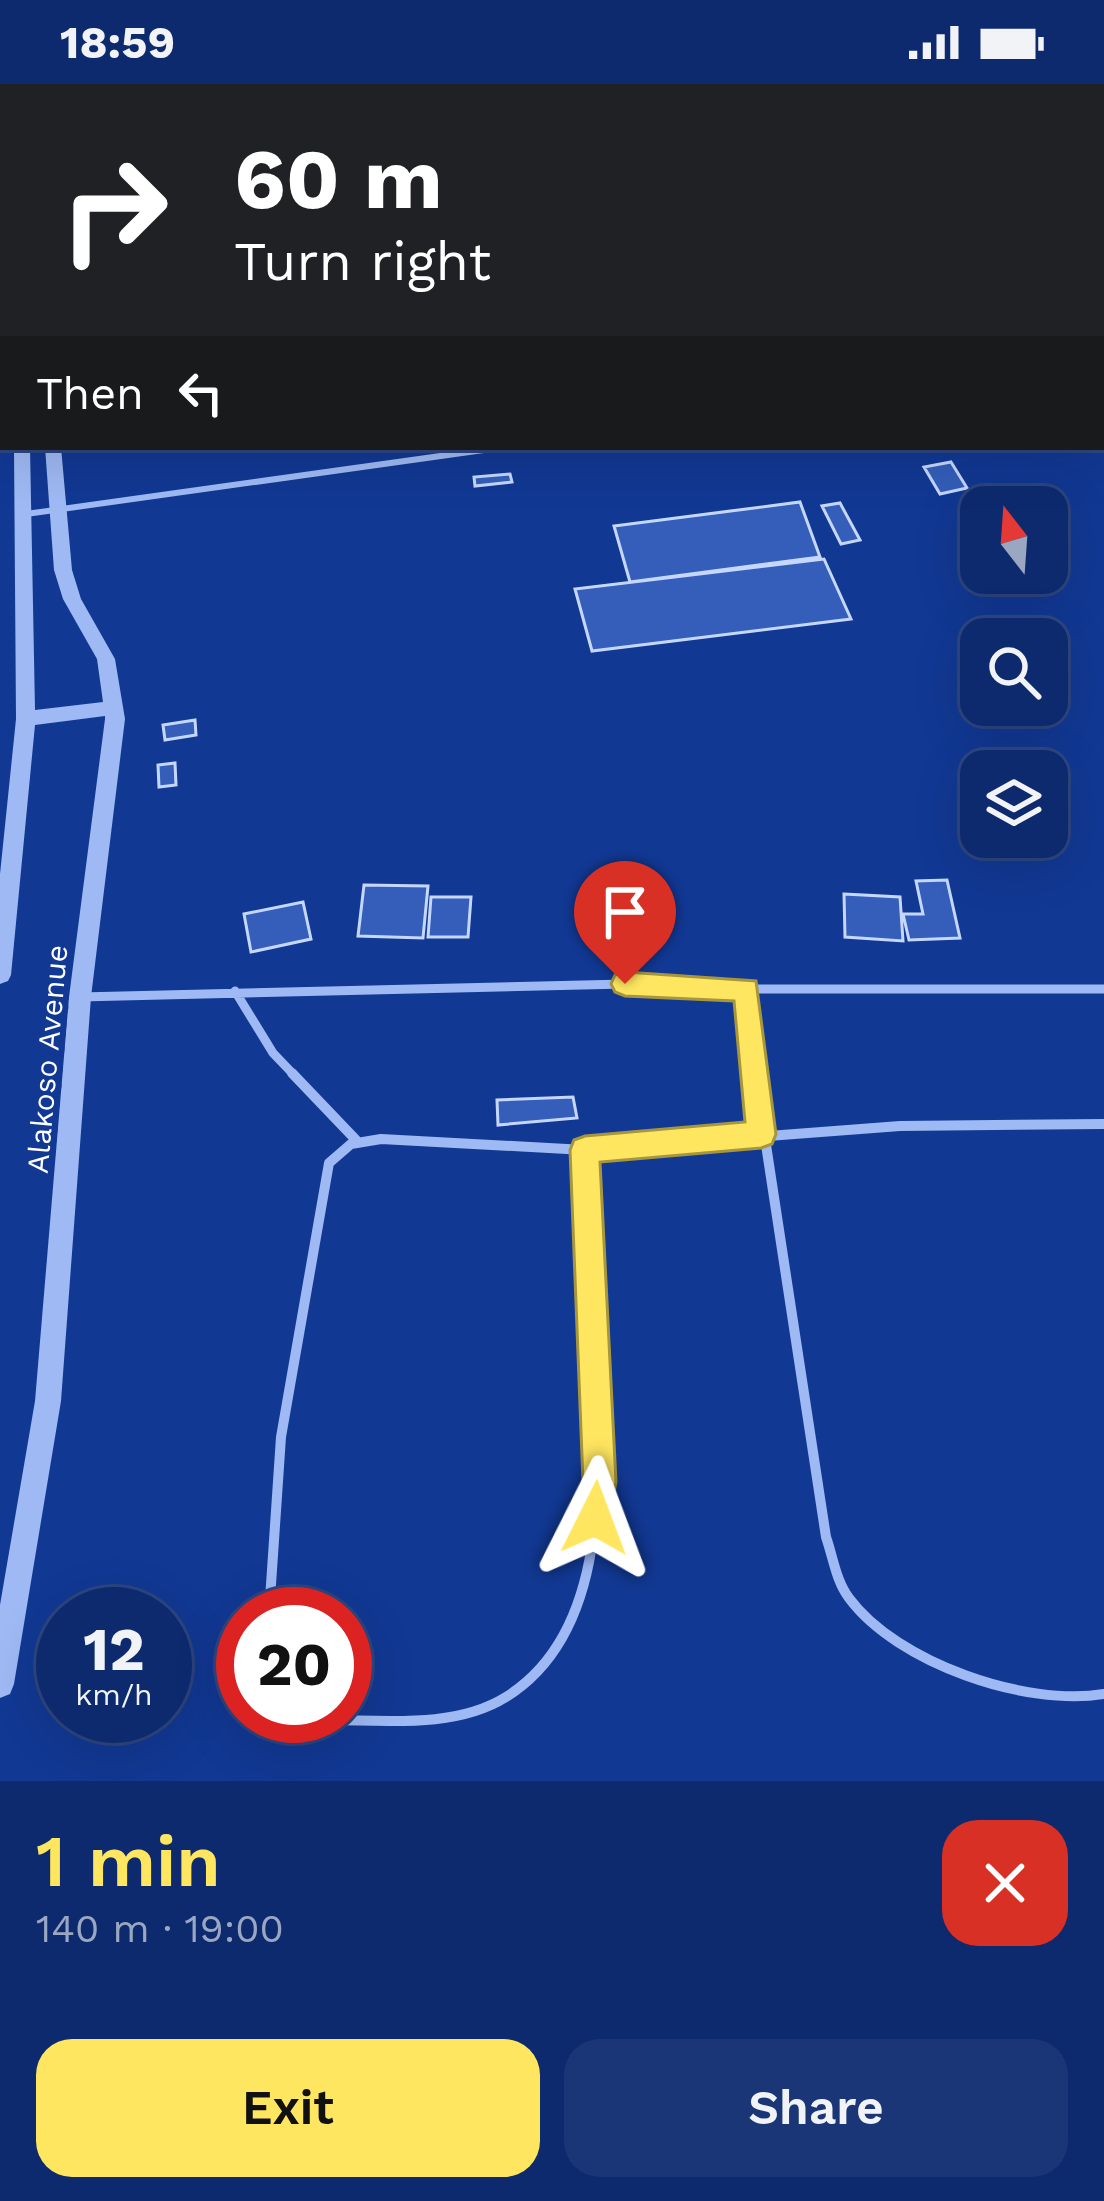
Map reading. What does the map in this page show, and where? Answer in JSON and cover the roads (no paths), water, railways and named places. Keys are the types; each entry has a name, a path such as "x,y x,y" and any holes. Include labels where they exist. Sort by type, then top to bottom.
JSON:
{"street":[{"name":"Alakoso Avenue","path":"0,974 26,719 22,450"},
{"name":"Alakoso Avenue","path":"0,1684 48,1401 80,997 113,708 106,659 72,599 63,570 53,450"},
{"path":"26,719 113,708"}],"lane":[{"path":"26,514 485,450"},
{"path":"80,997 625,984 746,989 1104,988"},
{"path":"746,989 761,1134 826,1537 846,1594 878,1632 936,1667 995,1688 1104,1694"},
{"path":"235,991 273,1053 356,1140"},
{"path":"271,1587 281,1437 329,1163 339,1148 356,1140 585,1150 900,1126 1104,1124"},
{"path":"372,1719 453,1718 505,1698 539,1675 572,1618 590,1554 600,1482 585,1150"}]}
